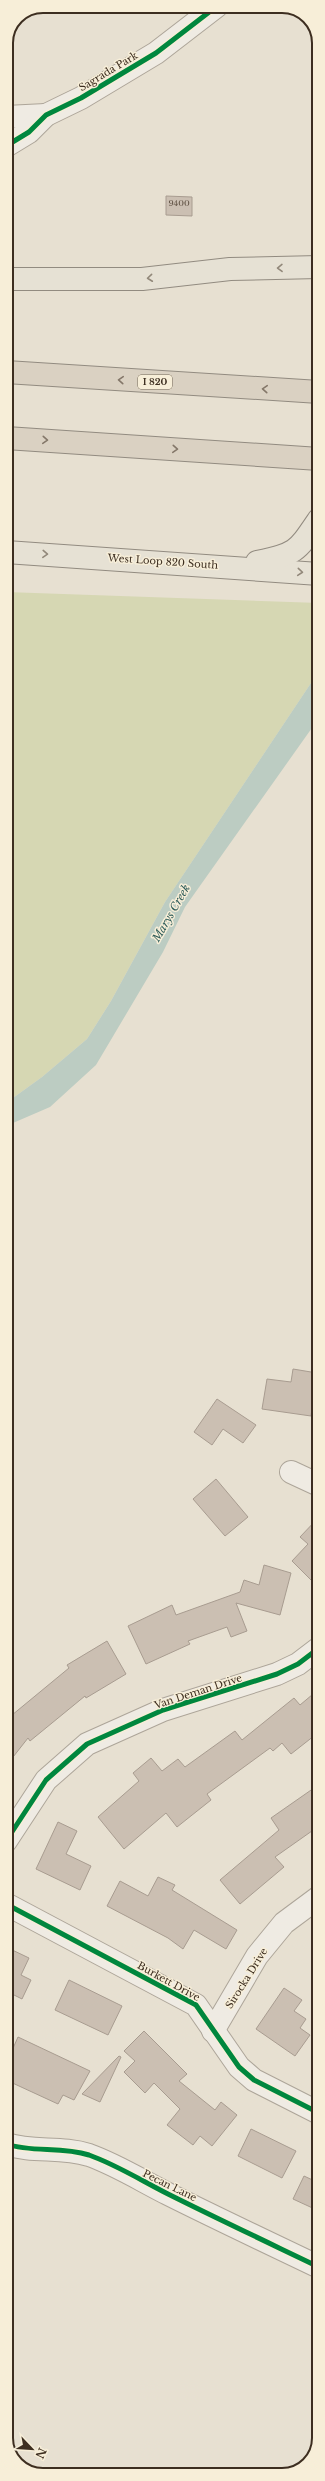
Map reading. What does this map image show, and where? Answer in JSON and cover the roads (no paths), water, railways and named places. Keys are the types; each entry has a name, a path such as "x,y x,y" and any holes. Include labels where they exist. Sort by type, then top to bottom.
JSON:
{"highway":[{"name":"I 820","path":"13,372 311,392"},
{"path":"13,438 312,458"}],"main road":[{"path":"13,279 142,278 230,269 312,268"},
{"path":"236,566 289,555 302,544 312,529"},
{"name":"West Loop 820 South","path":"13,552 236,566 312,573"}],"street":[{"name":"Sagrada Park","path":"13,142 29,132 46,115 81,98 156,53 207,13"},
{"name":"Sagrada Park","path":"13,116 46,115"},
{"path":"291,1472 312,1482"},
{"name":"Van Deman Drive","path":"13,1830 46,1780 87,1744 163,1710 277,1674 298,1664 312,1653"},
{"name":"Sirocka Drive","path":"213,2031 257,1956 284,1923 312,1902"},
{"name":"Burkett Drive","path":"13,1908 196,2005 239,2067 254,2080 312,2109"},
{"name":"Pecan Lane","path":"13,2146 23,2149 64,2149 111,2164 176,2198 312,2263"}],"water":[{"name":"Marys Creek","path":"312,682 312,728 185,907 163,952 96,1065 50,1107 13,1123 13,1098 42,1077 87,1039 111,1001 165,902"}]}
